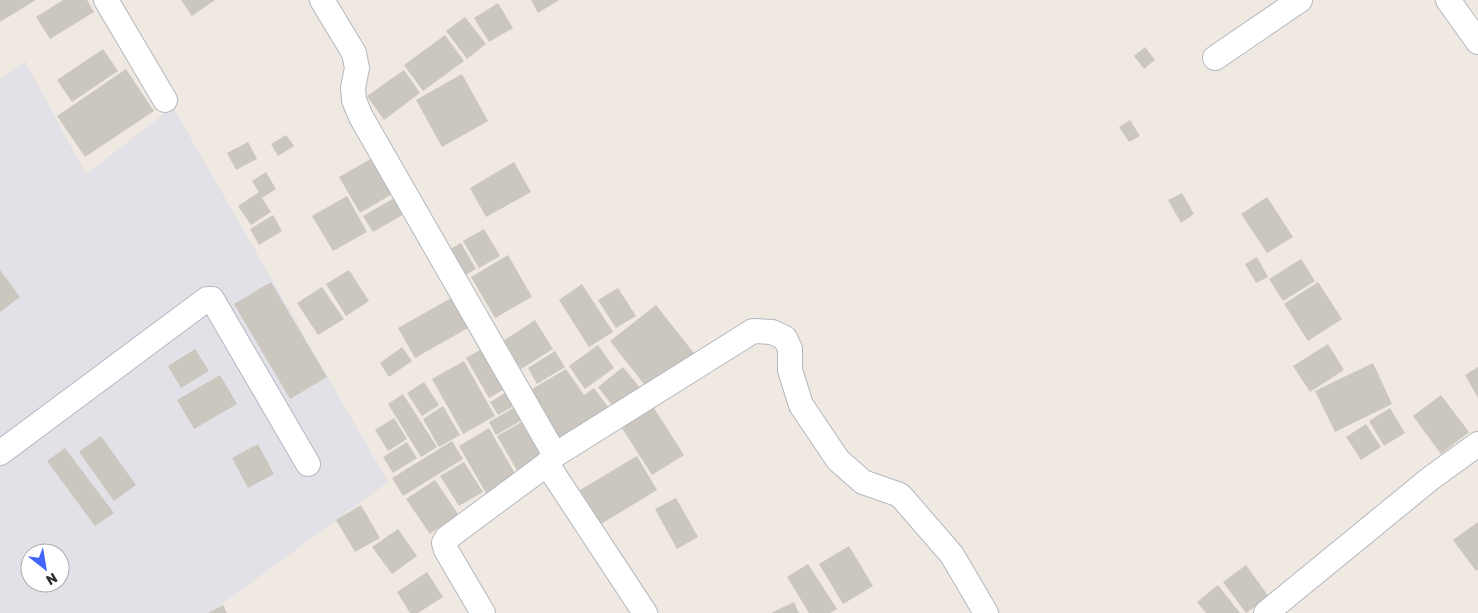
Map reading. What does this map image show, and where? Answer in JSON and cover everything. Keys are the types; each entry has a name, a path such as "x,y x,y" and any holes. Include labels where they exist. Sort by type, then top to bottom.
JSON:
{"street":[{"path":"106,0 165,100"},
{"path":"322,0 354,53 357,68 353,88 354,100 361,117 551,460 645,613"},
{"path":"1215,58 1300,0"},
{"path":"1448,0 1478,42"},
{"path":"0,453 207,299 212,299 308,464"},
{"path":"484,613 444,543 447,538 551,460 753,331 772,332 785,338 790,349 790,370 801,406 838,460 864,482 900,495 952,555 986,613"},
{"path":"1266,613 1431,478 1478,444"}],"shaded area":[{"path":"25,61 86,174 173,107 388,482 210,613 0,613 0,80"}],"building":[{"path":"0,0 36,0 0,22"},
{"path":"63,0 87,0 94,12 50,39 36,17"},
{"path":"181,0 215,0 192,16"},
{"path":"531,0 559,0 538,13"},
{"path":"498,3 513,28 489,42 474,18"},
{"path":"465,17 486,44 467,59 446,31"},
{"path":"445,35 464,61 423,91 404,65"},
{"path":"1145,47 1155,60 1144,69 1134,56"},
{"path":"103,49 118,71 72,102 57,80"},
{"path":"126,69 154,111 85,157 57,116"},
{"path":"404,70 420,93 384,120 367,96"},
{"path":"462,74 488,121 442,147 416,100"},
{"path":"1130,120 1140,136 1129,142 1119,127"},
{"path":"286,135 294,146 278,156 271,144"},
{"path":"248,142 257,159 236,170 227,153"},
{"path":"374,157 394,193 360,213 339,177"},
{"path":"514,162 531,192 486,217 470,188"},
{"path":"266,172 276,189 262,198 271,212 251,225 238,206 259,192 252,181"},
{"path":"1182,193 1194,214 1181,223 1168,200"},
{"path":"347,196 367,232 333,251 312,216"},
{"path":"396,197 406,213 373,232 363,216"},
{"path":"1267,197 1293,237 1267,253 1241,214"},
{"path":"273,215 282,231 259,245 250,229"},
{"path":"484,229 500,256 479,268 463,241"},
{"path":"461,243 476,269 458,279 443,253"},
{"path":"508,255 532,297 495,318 471,277"},
{"path":"1257,257 1268,277 1256,283 1245,264"},
{"path":"1301,259 1315,281 1283,301 1269,279"},
{"path":"0,270 20,297 0,312"},
{"path":"349,270 369,301 346,316 326,284"},
{"path":"271,282 327,377 290,399 234,304"},
{"path":"1318,282 1342,319 1308,341 1284,304"},
{"path":"582,284 613,332 589,347 559,300"},
{"path":"322,287 344,319 318,335 297,303"},
{"path":"618,288 636,316 616,328 598,300"},
{"path":"451,298 468,328 415,358 398,328"},
{"path":"656,305 697,357 651,393 610,341"},
{"path":"535,320 553,349 521,369 503,341"},
{"path":"1328,344 1344,370 1310,392 1293,366"},
{"path":"598,345 614,368 585,389 569,366"},
{"path":"402,347 412,361 389,377 380,363"},
{"path":"485,347 508,387 489,398 466,358"},
{"path":"195,349 209,371 181,388 168,366"},
{"path":"555,351 565,367 537,384 528,368"},
{"path":"464,361 495,416 463,434 432,379"},
{"path":"1373,363 1392,404 1335,432 1315,391"},
{"path":"623,367 645,394 619,414 598,387"},
{"path":"1478,367 1478,398 1465,375"},
{"path":"566,369 584,395 594,388 614,415 561,448 527,392"},
{"path":"220,375 237,404 194,429 177,400"},
{"path":"424,382 439,405 422,416 407,393"},
{"path":"510,390 517,404 498,415 490,402"},
{"path":"403,394 437,447 421,457 388,404"},
{"path":"1441,395 1469,432 1441,454 1413,416"},
{"path":"652,405 684,455 652,475 620,425"},
{"path":"443,406 460,435 439,447 423,419"},
{"path":"515,407 522,420 496,435 489,422"},
{"path":"1390,408 1405,433 1384,446 1369,421"},
{"path":"394,418 407,439 388,451 375,430"},
{"path":"527,419 549,457 519,474 497,436"},
{"path":"1366,424 1381,447 1361,460 1346,437"},
{"path":"489,428 517,477 487,495 459,446"},
{"path":"101,436 136,485 114,501 79,452"},
{"path":"452,441 463,459 403,496 392,478"},
{"path":"407,442 417,458 393,473 383,457"},
{"path":"258,444 274,474 248,488 232,458"},
{"path":"65,448 114,513 95,526 47,461"},
{"path":"637,456 657,490 601,524 580,490"},
{"path":"464,462 483,492 459,506 440,476"},
{"path":"435,480 458,514 430,534 406,499"},
{"path":"676,498 698,537 677,549 655,509"},
{"path":"361,505 380,538 355,552 336,520"},
{"path":"1478,522 1478,569 1476,571 1453,540"},
{"path":"398,529 417,556 392,574 372,547"},
{"path":"849,546 873,586 843,604 819,564"},
{"path":"808,564 837,609 830,613 809,613 787,577"},
{"path":"1246,565 1269,597 1246,613 1223,582"},
{"path":"427,572 443,597 418,613 410,613 397,592"},
{"path":"1218,585 1240,613 1206,613 1197,602"},
{"path":"794,602 799,613 771,613"},
{"path":"223,605 227,613 208,613"}]}
